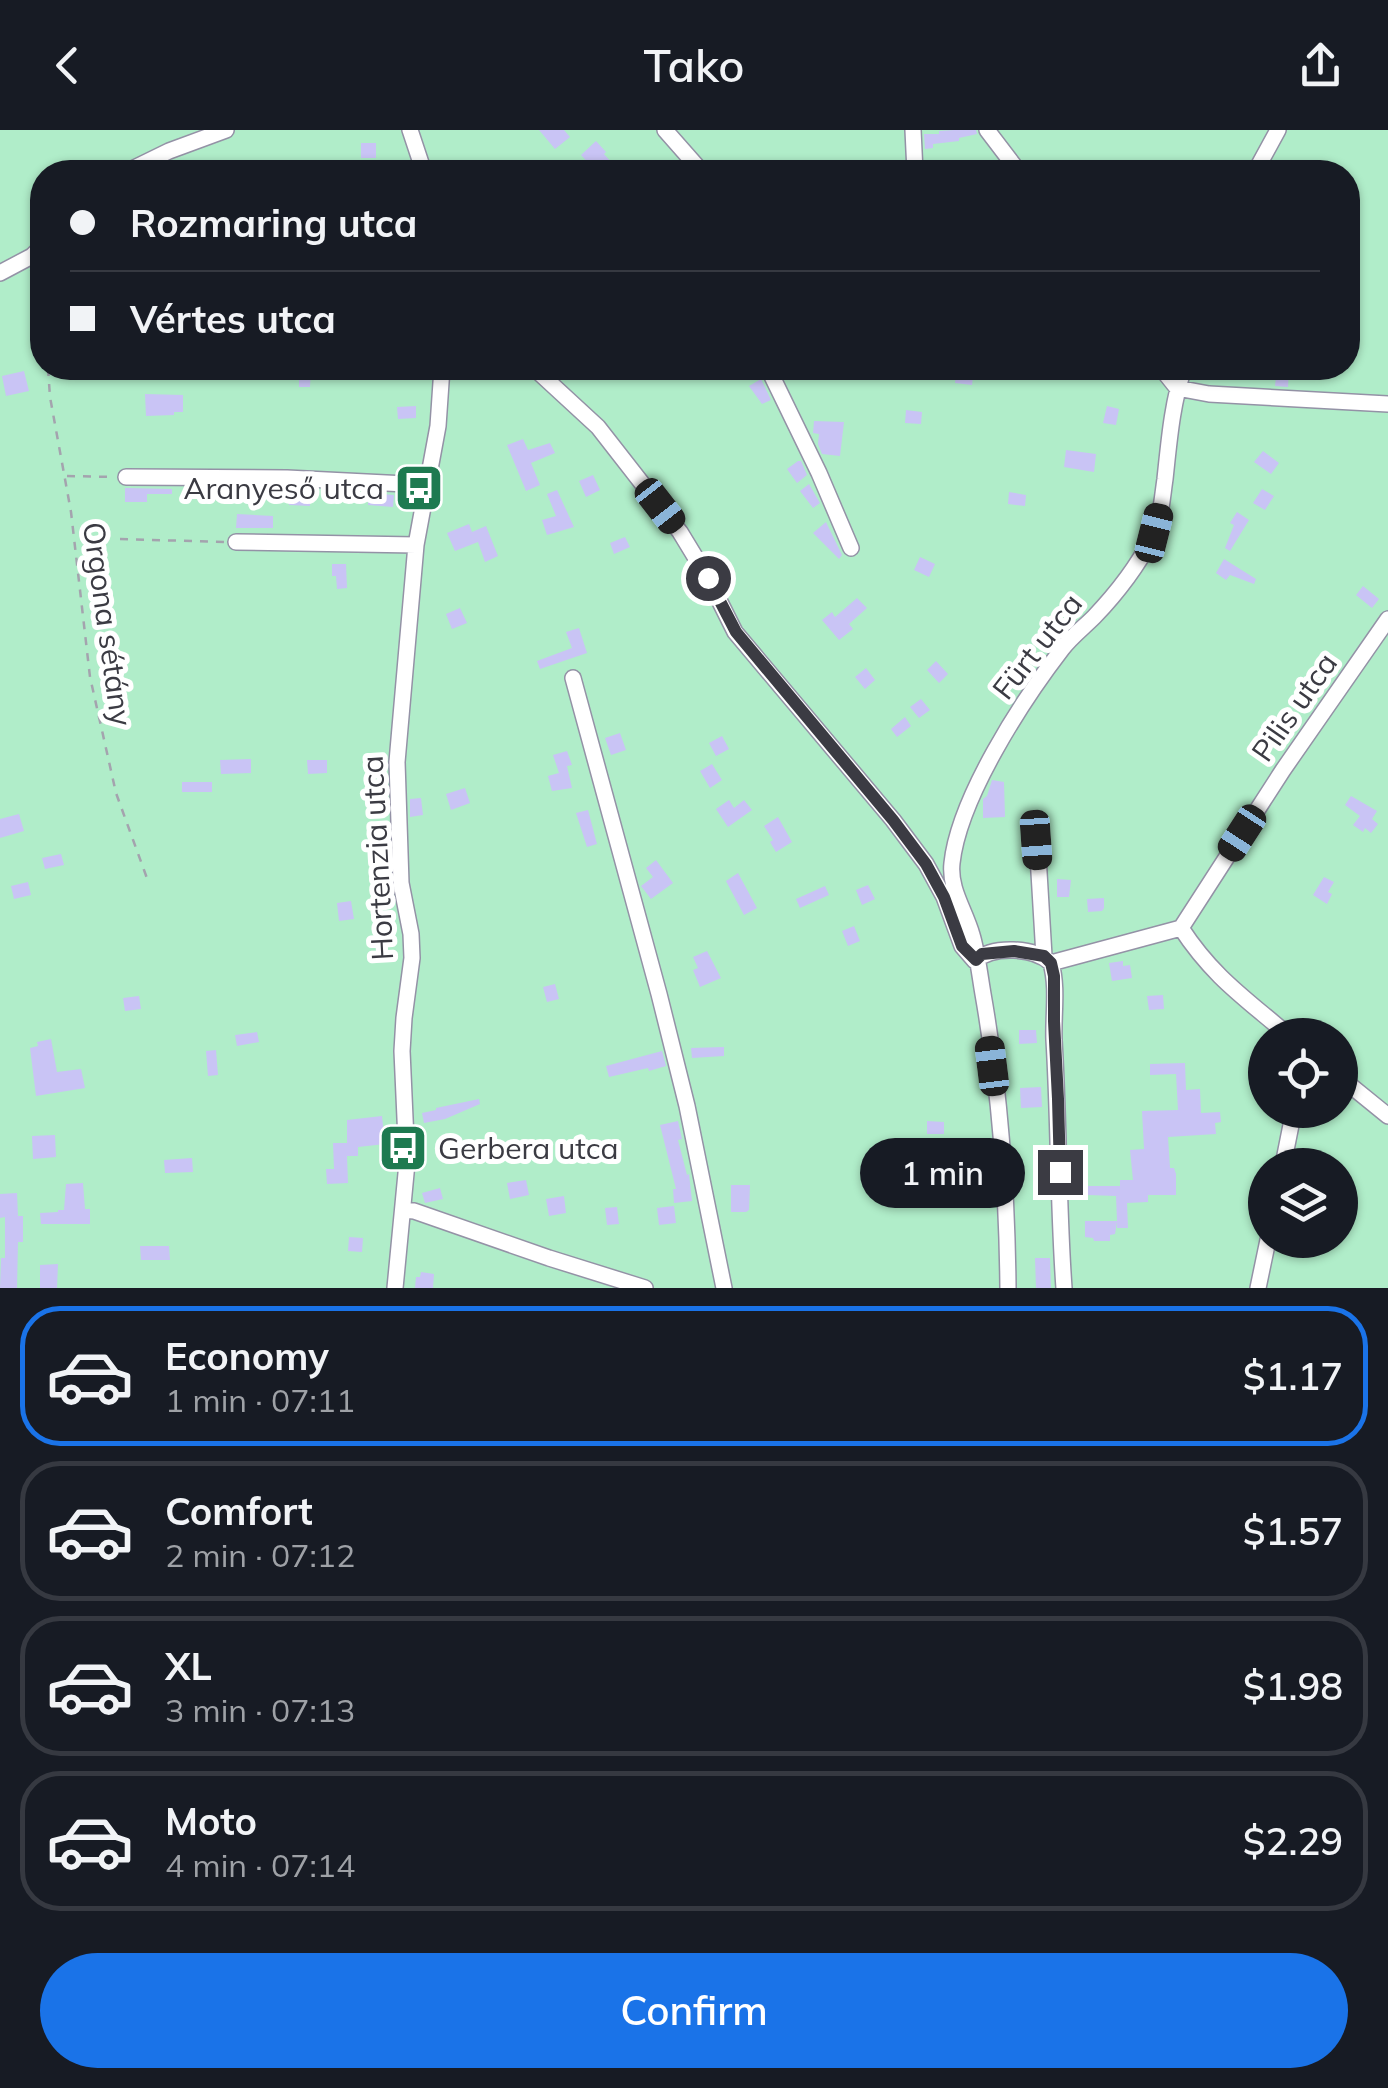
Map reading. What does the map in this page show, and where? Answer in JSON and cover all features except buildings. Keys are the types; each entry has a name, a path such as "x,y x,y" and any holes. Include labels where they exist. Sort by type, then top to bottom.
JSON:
{"street":[{"path":"151,160 226,130"},
{"path":"410,130 420,160"},
{"path":"665,130 691,160"},
{"path":"914,130 915,160"},
{"path":"987,130 1010,160"},
{"path":"1262,160 1278,130"},
{"path":"0,273 30,255"},
{"name":"Hortenzia utca","path":"395,1288 407,1163 402,1051 412,958 401,882 397,762 416,546 438,426 441,380"},
{"path":"547,380 598,427 680,532 736,632 926,864 944,897 962,946 976,960 1004,1175 1008,1288"},
{"path":"774,380 852,548"},
{"path":"1171,380 1177,388 1209,394 1388,404"},
{"name":"Fürt utca","path":"976,960 972,934 951,875 958,834 988,763 1007,730 1063,647 1127,579 1154,533 1180,380"},
{"path":"126,477 287,478 426,485"},
{"path":"236,542 416,546"},
{"name":"Pilis utca","path":"1181,928 1283,770 1388,619"},
{"path":"573,678 682,1087 724,1288"},
{"path":"1036,840 1048,960 1054,976 1064,1288"},
{"path":"976,960 982,954 1004,951 1048,960 1181,928 1217,976 1268,1018"},
{"path":"1358,1092 1388,1116"},
{"path":"404,1210 645,1288"},
{"path":"1258,1288 1264,1258"}],"path":[{"name":"Orgona sétány","path":"49,380 66,476 90,677 116,793 148,881"},
{"path":"66,476 126,477"},
{"path":"120,539 236,542"}],"green space":[{"path":"0,130 1388,130 1388,1288 0,1288"}],"place":[{"name":"Aranyeső utca","path":"419,488"},
{"name":"Gerbera utca","path":"403,1148"}],"route":[{"path":"708,578 728,622 926,864 944,897 962,946 976,960 982,954 1014,951 1044,956 1051,963 1060,1172"}]}
